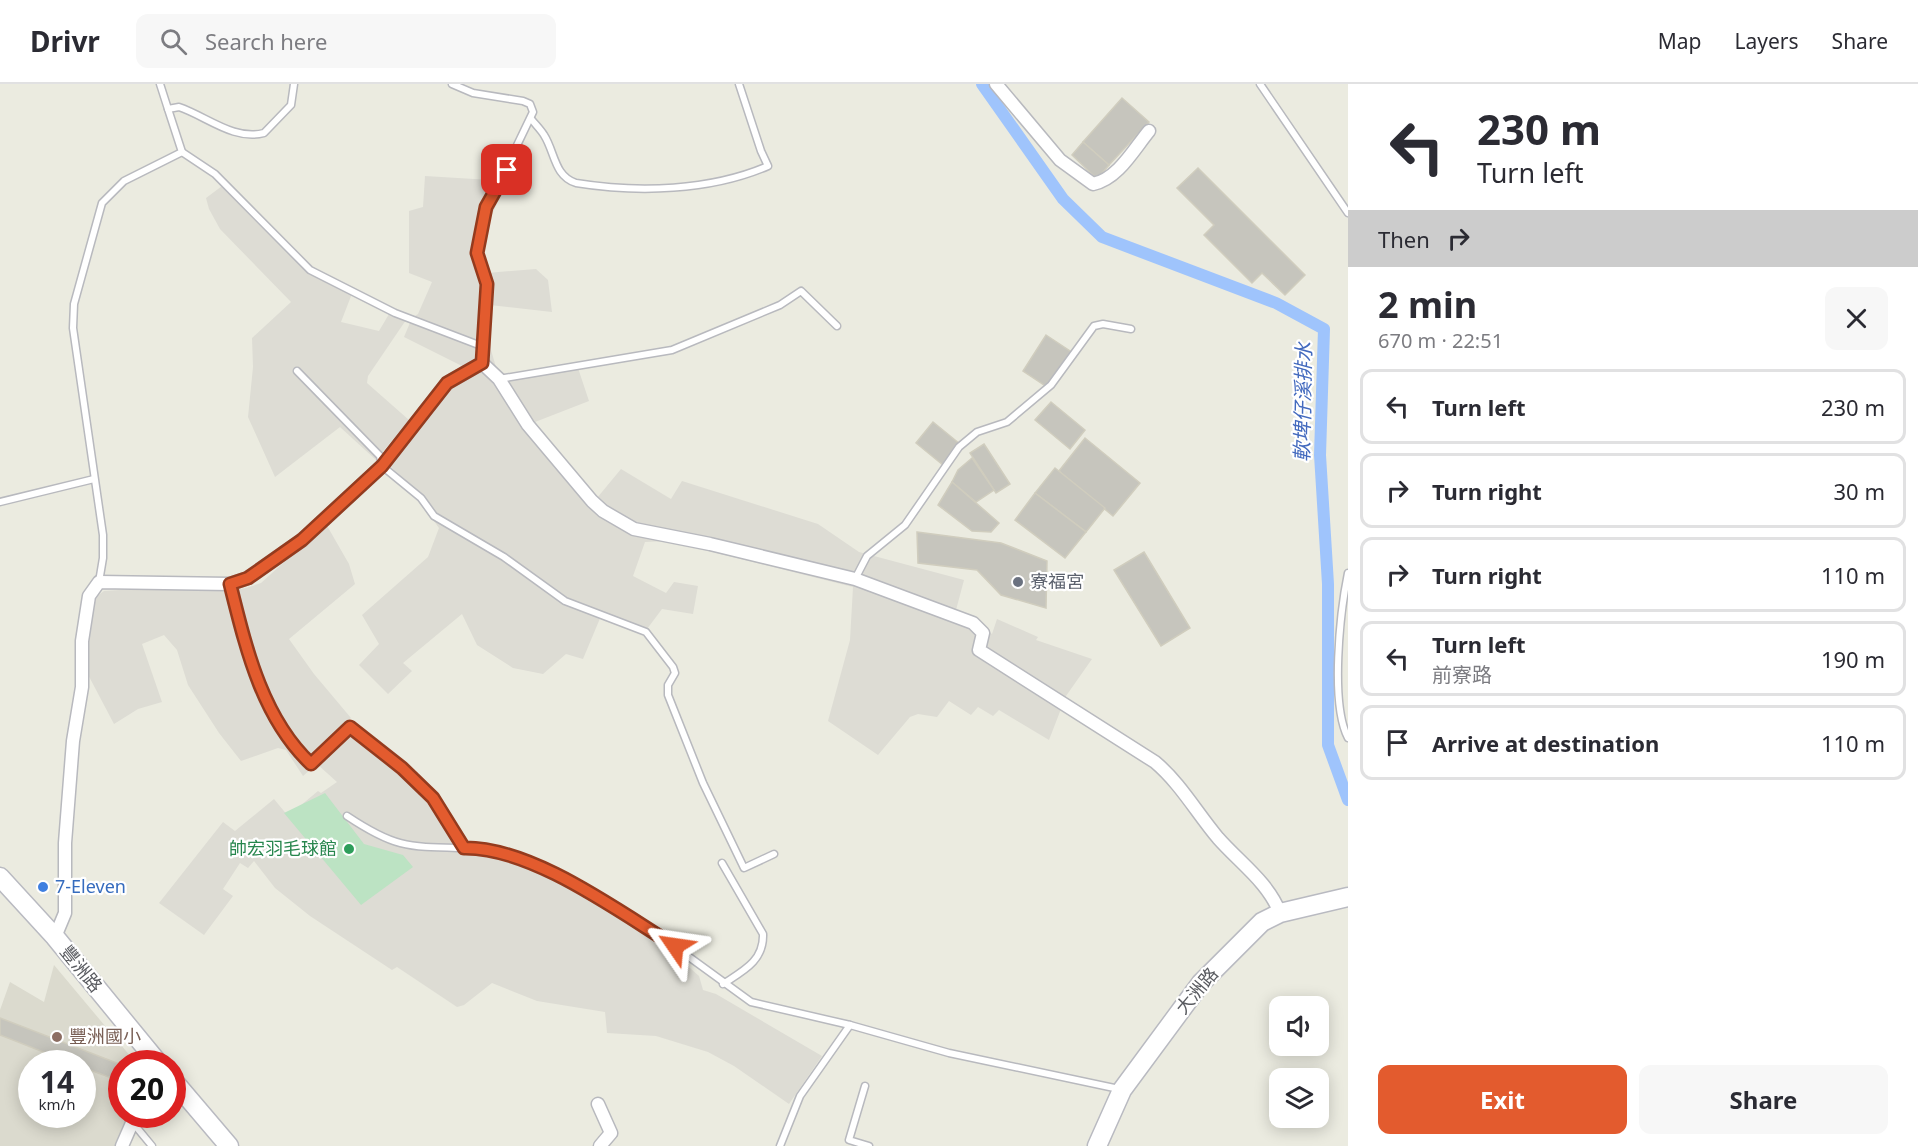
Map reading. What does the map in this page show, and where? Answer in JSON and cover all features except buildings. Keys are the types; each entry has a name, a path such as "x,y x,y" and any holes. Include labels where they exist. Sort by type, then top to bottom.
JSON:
{"street":[{"path":"996,84 1060,160 1093,184 1103,182 1112,175 1149,131"},
{"path":"55,937 64,914 65,843 73,741 82,687 82,641 89,596 99,582 230,584 248,578 302,540 382,466 447,383 482,363 499,379 528,425 592,501 603,511 626,525 660,536 711,544 855,579 973,623 983,633 979,650 1155,762 1167,772 1220,840 1273,894 1280,913"},
{"name":"豐洲路","path":"0,877 55,937 148,1050"},
{"name":"大洲路","path":"1101,1145 1122,1089 1201,983 1262,922 1280,913 1348,897"},
{"path":"186,1095 229,1146"},
{"path":"598,1104 611,1133 600,1146"},
{"path":"122,1146 130,1128"}],"lane":[{"path":"160,84 182,152 215,174 310,270 395,314 484,347"},
{"path":"168,109 179,107 243,134 259,134 264,133 291,105 294,84"},
{"path":"452,84 473,93 527,102 533,112 532,120 484,214 477,253 487,284 482,363"},
{"path":"532,120 544,136 559,170 576,183 643,188 742,177 768,166 739,84"},
{"path":"1260,84 1348,213"},
{"path":"99,582 103,558 103,535 73,316 102,203 118,185 182,152"},
{"path":"499,379 672,350 780,305 801,291 837,326"},
{"path":"855,579 867,556 905,525 959,447 977,432 1007,422 1051,385 1094,326 1103,324 1131,329"},
{"path":"297,371 380,456 382,466 421,498 434,516 504,557 565,602 646,632 674,667 675,673 668,685 668,695 703,783 744,868 774,854"},
{"path":"0,502 94,479"},
{"path":"1348,573 1337,692 1342,726 1348,738"},
{"path":"230,584 250,664 293,748 311,764 350,727 395,762 433,798 464,848"},
{"path":"347,816 377,836 404,846 481,848 542,867 675,946 723,984 751,1002 777,1011 850,1024 949,1053 1122,1089"},
{"path":"722,863 763,934 760,954 753,964 723,984"},
{"path":"780,1146 800,1096 850,1024"},
{"path":"865,1086 849,1140 869,1146"},
{"path":"140,1128 152,1146"}],"shaded area":[{"path":"425,176 507,181 482,237 487,273 536,269 548,280 552,312 490,305 491,350 496,367 508,379 577,365 589,401 535,422 597,498 621,469 671,499 682,481 818,524 859,552 964,580 956,610 992,634 997,619 1038,637 1036,640 1092,659 1066,696 1049,740 999,710 993,716 978,707 971,715 949,701 937,717 918,714 910,717 878,755 828,721 850,640 853,587 668,541 645,542 633,576 666,593 674,582 698,586 693,614 662,609 647,629 601,616 583,659 566,654 543,674 513,668 477,645 462,614 403,663 412,671 388,694 359,665 379,644 362,615 428,557 439,528 403,478 388,464 452,386 462,366 404,337 412,318 418,314 432,282 409,273 409,211 423,207"},
{"path":"226,183 309,269 353,291 341,322 379,331 392,309 406,320 368,376 367,383 409,420 376,460 340,427 275,477 248,417 253,367 252,338 291,302 220,229 209,209 206,198"},
{"path":"326,524 349,564 355,584 289,639 314,674 351,718 346,722 462,838 488,851 517,858 612,909 656,938 699,976 703,990 716,994 822,1056 789,1104 734,1066 708,1052 656,1036 607,1033 605,1012 537,1001 492,983 464,1005 457,1007 397,967 392,970 310,916 275,888 254,861 248,868 240,863 223,889 233,896 204,935 159,903 223,822 235,831 274,799 288,816 318,791 321,793 337,782 317,764 303,776 286,750 278,748 241,761 219,733 188,685 177,650 164,635 142,644 162,702 138,709 114,724 84,667 87,628 97,596 104,591 167,587 226,591 246,588 261,583"},
{"name":"豐洲國小","path":"54,965 125,1050 108,1050 108,1128 128,1128 119,1146 0,1146 0,1010 10,982 44,1002"}],"green space":[{"name":"帥宏羽毛球館","path":"325,793 364,844 403,855 413,867 361,905 284,813"}],"waterway":[{"name":"軟埤仔溪排水","path":"982,84 1063,199 1102,237 1276,303 1324,329 1320,455 1328,584 1328,745 1348,800"}],"place":[{"name":"寮福宮","path":"1018,582"},
{"name":"帥宏羽毛球館","path":"349,849"},
{"name":"7-Eleven","path":"43,887"},
{"name":"豐洲國小","path":"57,1037"}],"route":[{"path":"507,170 486,207 477,253 487,284 482,363 466,370 447,383 382,466 302,540 248,578 230,584 250,664 293,748 311,764 350,727 366,737 433,798 464,848 481,848 542,867 675,946"}]}
